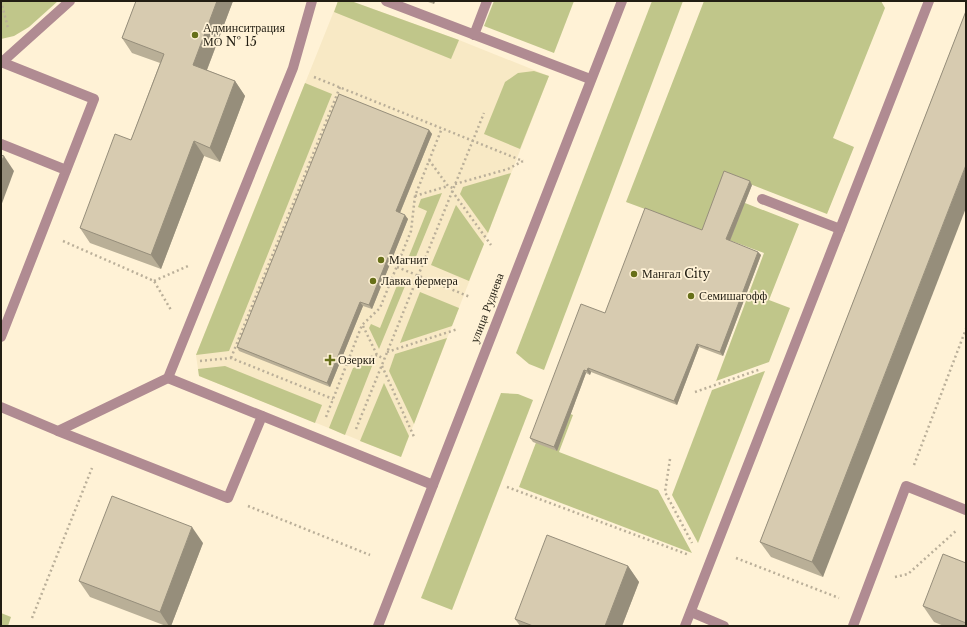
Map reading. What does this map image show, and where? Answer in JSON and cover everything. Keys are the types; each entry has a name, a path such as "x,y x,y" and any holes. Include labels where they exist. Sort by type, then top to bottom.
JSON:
{"street":[{"path":"1,337 94,99 1,63 70,1"},
{"path":"58,431 168,378 293,68 312,1"},
{"path":"386,1 590,79"},
{"path":"474,35 487,1"},
{"name":"улица Руднева","path":"378,626 590,79 622,1"},
{"path":"685,626 929,1"},
{"path":"1,144 66,170"},
{"path":"762,199 840,229"},
{"path":"168,378 433,485"},
{"path":"1,407 100,448 228,498 262,416"},
{"path":"853,626 906,486 966,510"},
{"path":"691,612 724,626"}],"path":[{"path":"293,68 523,161 508,169 455,184"},
{"path":"232,358 340,87"},
{"path":"347,450 484,113"},
{"path":"325,419 362,325 380,308 397,267 411,231 415,196 442,128"},
{"path":"429,160 448,186 453,190 491,245"},
{"path":"415,196 448,186"},
{"path":"42,232 154,281 185,335"},
{"path":"154,281 218,254"},
{"path":"397,267 470,297"},
{"path":"362,325 376,355 384,359"},
{"path":"387,352 458,329"},
{"path":"906,486 966,329"},
{"path":"346,365 376,355"},
{"path":"173,364 232,358 333,399"},
{"path":"696,392 789,359"},
{"path":"382,366 415,439"},
{"path":"32,618 100,448"},
{"path":"670,459 665,492 695,548 710,563"},
{"path":"507,487 710,563"},
{"path":"228,498 370,555"},
{"path":"869,583 908,574 960,528"},
{"path":"715,550 860,606"}],"shaded area":[{"path":"338,1 351,1 459,40 549,76 401,457 199,376 196,355"}],"green space":[{"path":"1,1 58,1 29,27 14,36 1,39"},
{"path":"338,1 351,1 459,40 451,59 334,12"},
{"path":"494,1 574,1 554,53 484,26"},
{"path":"652,1 683,1 544,370 529,364 516,353"},
{"path":"704,1 881,1 885,8 833,138 854,147 827,214 727,175 745,203 799,224 769,300 790,308 769,362 716,381 764,253 626,202"},
{"path":"534,71 549,76 520,149 484,134 505,82 518,73"},
{"path":"305,83 332,94 229,351 196,355"},
{"path":"511,173 488,233 460,194 463,187"},
{"path":"442,193 415,259 409,256 427,211 418,207 421,199"},
{"path":"456,205 484,244 469,281 431,265"},
{"path":"398,283 405,286 379,349 369,328 371,324 380,328"},
{"path":"420,292 459,308 452,326 400,343"},
{"path":"447,338 414,424 389,371 395,354"},
{"path":"374,361 345,435 329,428 353,368"},
{"path":"225,366 322,405 315,423 199,376 198,369"},
{"path":"765,371 698,543 672,495 712,390"},
{"path":"384,383 409,436 401,457 360,441"},
{"path":"501,393 518,394 533,400 452,610 421,598"},
{"path":"550,406 573,415 559,452 658,490 692,553 519,487"},
{"path":"1,613 11,617 8,626 1,626"}],"building":[{"path":"136,1 217,1 193,65 235,81 210,148 194,141 151,255 80,228 115,134 131,140 164,54 122,38"},
{"path":"966,11 966,165 812,562 760,542"},
{"path":"339,94 429,130 396,211 405,215 369,305 360,302 327,383 237,347"},
{"path":"1,155 4,156 1,162"},
{"name":"Семишагофф","path":"724,171 750,181 726,239 758,252 720,352 697,344 674,401 588,368 587,371 584,370 554,447 530,438 581,304 605,313 645,208 702,230"},
{"path":"112,496 192,527 160,612 79,581"},
{"path":"547,535 628,566 605,626 533,626 515,619"},
{"path":"943,554 966,563 966,623 923,606"}],"place":[{"name":"Админситрация МО № 15","path":"195,35"},
{"name":"Магнит","path":"381,260"},
{"name":"Мангал City","path":"634,274"},
{"name":"Лавка фермера","path":"373,281"},
{"name":"Семишагофф","path":"691,296"},
{"name":"Озерки","path":"330,360"}]}
